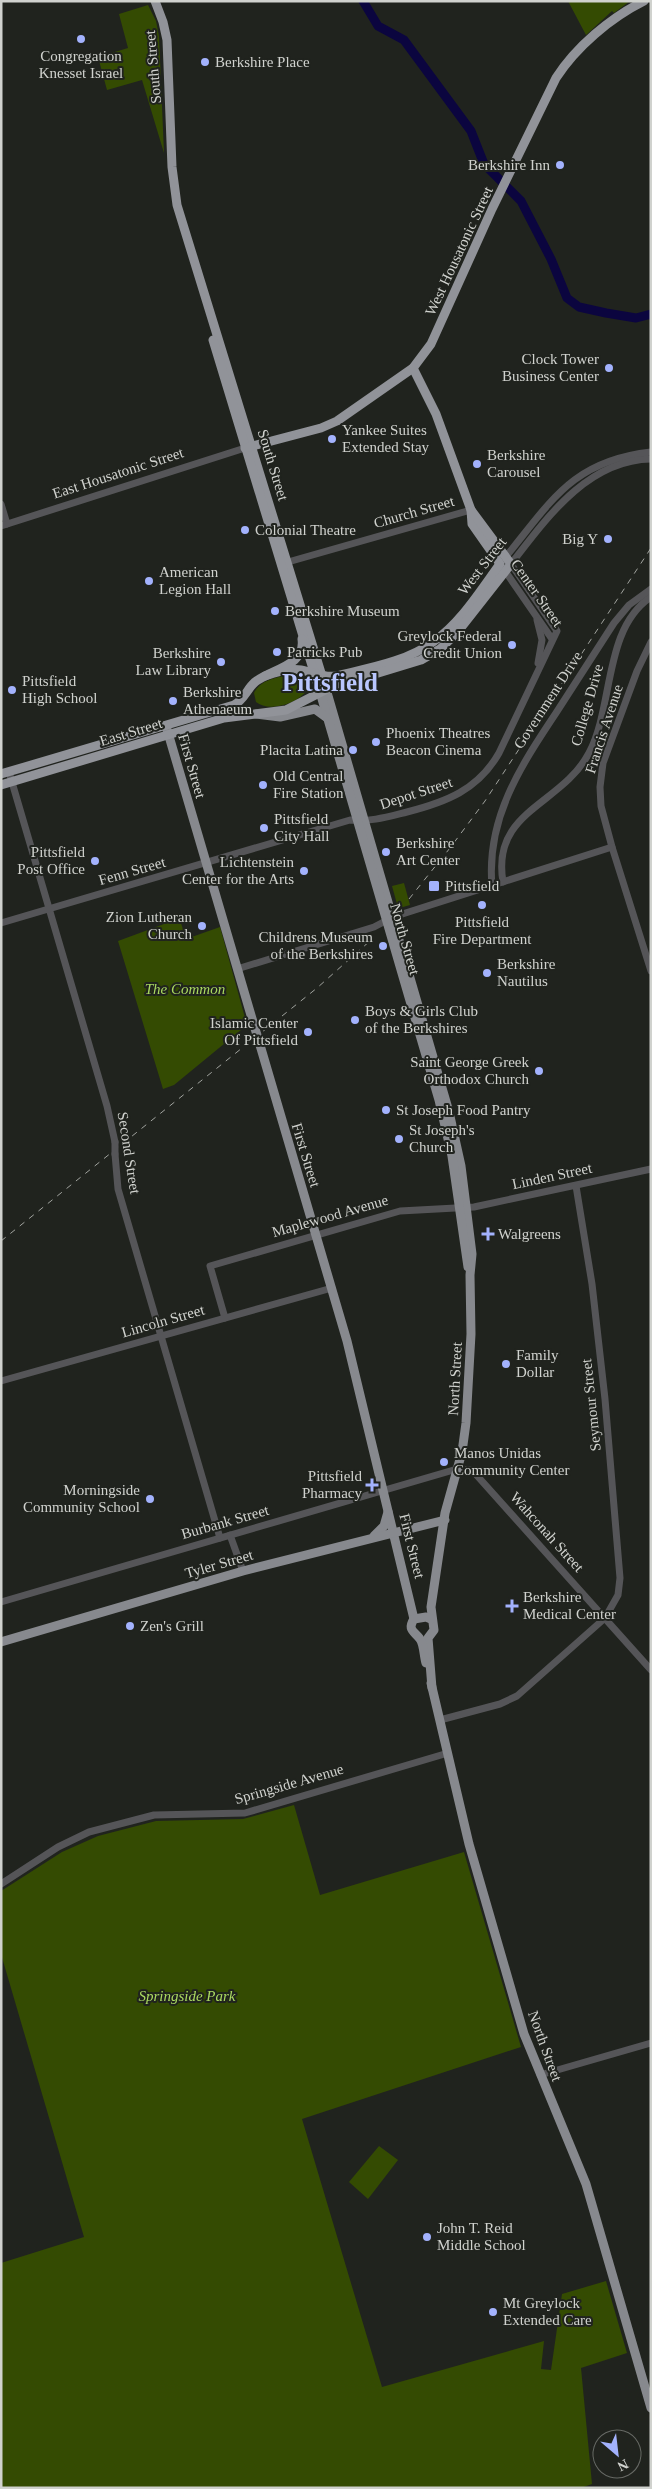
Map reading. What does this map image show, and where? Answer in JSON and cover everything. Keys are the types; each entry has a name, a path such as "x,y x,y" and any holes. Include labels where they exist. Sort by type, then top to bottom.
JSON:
{"highway":[{"name":"South Street","path":"155,1 167,40 174,189 278,558 296,615"},
{"name":"West Housatonic Street","path":"248,447 321,428 336,421 413,368 431,344 499,195 556,78 569,60 620,16 644,1"},
{"name":"Center Street","path":"413,368 433,408 471,510 506,564"},
{"name":"South Street","path":"248,447 288,562 319,675"},
{"name":"West Street","path":"319,675 336,676 390,662 418,652 434,642 450,628 506,564"},
{"name":"West Street","path":"320,690 409,664 435,652 456,634 506,564"},
{"name":"North Street","path":"296,615 319,675 320,690"},
{"path":"265,676 292,662 300,655 302,643 296,615"},
{"path":"265,676 288,670 305,671 319,675"},
{"path":"254,714 293,708 320,690 305,671"},
{"name":"East Street","path":"1,785 110,753 230,707 242,700 254,683 265,676"},
{"name":"East Street","path":"5,773 132,736 254,714"},
{"path":"110,753 112,748 129,742 132,736"}],"main road":[{"name":"North Street","path":"320,690 326,717 361,821"},
{"name":"North Street","path":"320,690 449,1112 461,1166 463,1208 472,1254 467,1414 454,1483 457,1489 445,1520 434,1580 432,1619 434,1630 424,1638"},
{"name":"East Street","path":"254,714 280,717 313,708 320,710 326,717"},
{"name":"First Street","path":"167,730 332,1288 417,1618"},
{"path":"367,1540 384,1526 388,1509"},
{"name":"Tyler Street","path":"1,1642 242,1571 445,1520"},
{"name":"North Street","path":"417,1618 411,1629 424,1638 432,1688 474,1862 524,2034 590,2194 651,2408"},
{"path":"417,1618 432,1619"}],"street":[{"name":"East Housatonic Street","path":"4,525 248,447"},
{"name":"West Street","path":"506,564 549,501 574,480 592,470 622,458 651,452"},
{"name":"West Street","path":"506,564 553,511 578,488 616,466 638,460 651,459"},
{"path":"1,504 4,525"},
{"name":"Church Street","path":"288,562 471,510"},
{"path":"278,558 288,562"},
{"name":"Center Street","path":"506,564 552,640"},
{"name":"Center Street","path":"506,564 557,631"},
{"name":"Government Drive","path":"492,886 491,860 493,841 511,786 563,701 624,610 651,589"},
{"name":"College Drive","path":"504,882 502,859 507,840 518,822 564,786 589,753 597,733 624,630 636,610 651,597"},
{"name":"Depot Street","path":"534,611 542,637 535,676"},
{"name":"Depot Street","path":"361,821 444,802 474,784 488,771 499,753 557,631"},
{"name":"Francis Avenue","path":"651,642 637,671 602,768 600,787 601,806 612,847 651,971"},
{"name":"Second Street","path":"5,773 12,782 107,1106 115,1142 118,1189 220,1538"},
{"name":"Fenn Street","path":"1,923 350,820 361,821"},
{"path":"237,969 612,847"},
{"name":"Linden Street","path":"463,1208 651,1169"},
{"name":"Seymour Street","path":"440,1720 500,1704 511,1699 605,1618 618,1595 620,1578 604,1390 592,1284 576,1186"},
{"name":"Maplewood Avenue","path":"225,1318 210,1266 400,1211 463,1208"},
{"name":"Lincoln Street","path":"1,1381 332,1288"},
{"name":"Wahconah Street","path":"457,1468 472,1470 651,1670"},
{"name":"Burbank Street","path":"1,1602 457,1468"},
{"path":"230,1535 242,1571"},
{"name":"Springside Avenue","path":"1,1884 58,1847 89,1832 154,1815 245,1813 448,1753"},
{"path":"540,2075 651,2044"}],"green space":[{"path":"568,1 630,1 614,13 612,11 586,35"},
{"path":"148,5 156,21 159,36 164,153 142,80 107,90 98,57 128,48 119,14"},
{"path":"290,675 301,676 307,680 308,688 299,698 284,705 269,707 256,702 254,693 260,685 274,678"},
{"path":"404,883 410,905 403,907 397,904 392,886"},
{"name":"The Common","path":"183,917 180,920 186,939 220,927 247,1025 174,1085 163,1089 118,941"},
{"name":"Springside Park","path":"294,1805 320,1895 464,1852 521,2047 302,2119 382,2387 544,2341 541,2369 551,2370 562,2294 606,2281 627,2353 581,2368 592,2484 581,2488 1,2488 1,2263 84,2237 1,1954 1,1891 62,1852 98,1836 156,1821 243,1819"},
{"path":"379,2146 398,2160 368,2199 349,2182"}],"waterway":[{"path":"363,1 378,26 404,40 471,131 484,164 521,201 551,259 567,298 579,307 606,313 636,318 651,314"}],"railway":[{"path":"409,899 485,801 651,548"},
{"path":"1,1241 317,988 371,940"}],"place":[{"name":"Congregation Knesset Israel","path":"81,39"},
{"name":"Berkshire Place","path":"205,62"},
{"name":"Berkshire Inn","path":"560,165"},
{"name":"Clock Tower Business Center","path":"609,368"},
{"name":"Yankee Suites Extended Stay","path":"332,439"},
{"name":"Berkshire Carousel","path":"477,464"},
{"name":"Colonial Theatre","path":"245,530"},
{"name":"Big Y","path":"608,539"},
{"name":"American Legion Hall","path":"149,581"},
{"name":"Berkshire Museum","path":"275,611"},
{"name":"Greylock Federal Credit Union","path":"512,645"},
{"name":"Patricks Pub","path":"277,652"},
{"name":"Berkshire Law Library","path":"221,662"},
{"name":"Pittsfield High School","path":"12,690"},
{"name":"Berkshire Athenaeum","path":"173,701"},
{"name":"Phoenix Theatres Beacon Cinema","path":"376,742"},
{"name":"Placita Latina","path":"353,750"},
{"name":"Old Central Fire Station","path":"263,785"},
{"name":"Pittsfield City Hall","path":"264,828"},
{"name":"Berkshire Art Center","path":"386,852"},
{"name":"Pittsfield Post Office","path":"95,861"},
{"name":"Lichtenstein Center for the Arts","path":"304,871"},
{"name":"Pittsfield","path":"434,886"},
{"name":"Pittsfield Fire Department","path":"482,905"},
{"name":"Zion Lutheran Church","path":"202,926"},
{"name":"Childrens Museum of the Berkshires","path":"383,946"},
{"name":"Berkshire Nautilus","path":"487,973"},
{"name":"Boys & Girls Club of the Berkshires","path":"355,1020"},
{"name":"Islamic Center Of Pittsfield","path":"308,1032"},
{"name":"Saint George Greek Orthodox Church","path":"539,1071"},
{"name":"St Joseph Food Pantry","path":"386,1110"},
{"name":"St Joseph's Church","path":"399,1139"},
{"name":"Walgreens","path":"488,1234"},
{"name":"Family Dollar","path":"506,1364"},
{"name":"Manos Unidas Community Center","path":"444,1462"},
{"name":"Pittsfield Pharmacy","path":"372,1485"},
{"name":"Morningside Community School","path":"150,1499"},
{"name":"Berkshire Medical Center","path":"512,1606"},
{"name":"Zen's Grill","path":"130,1626"},
{"name":"John T. Reid Middle School","path":"427,2237"},
{"name":"Mt Greylock Extended Care","path":"493,2312"}],"district":[{"name":"Pittsfield","path":"330,682"}]}
